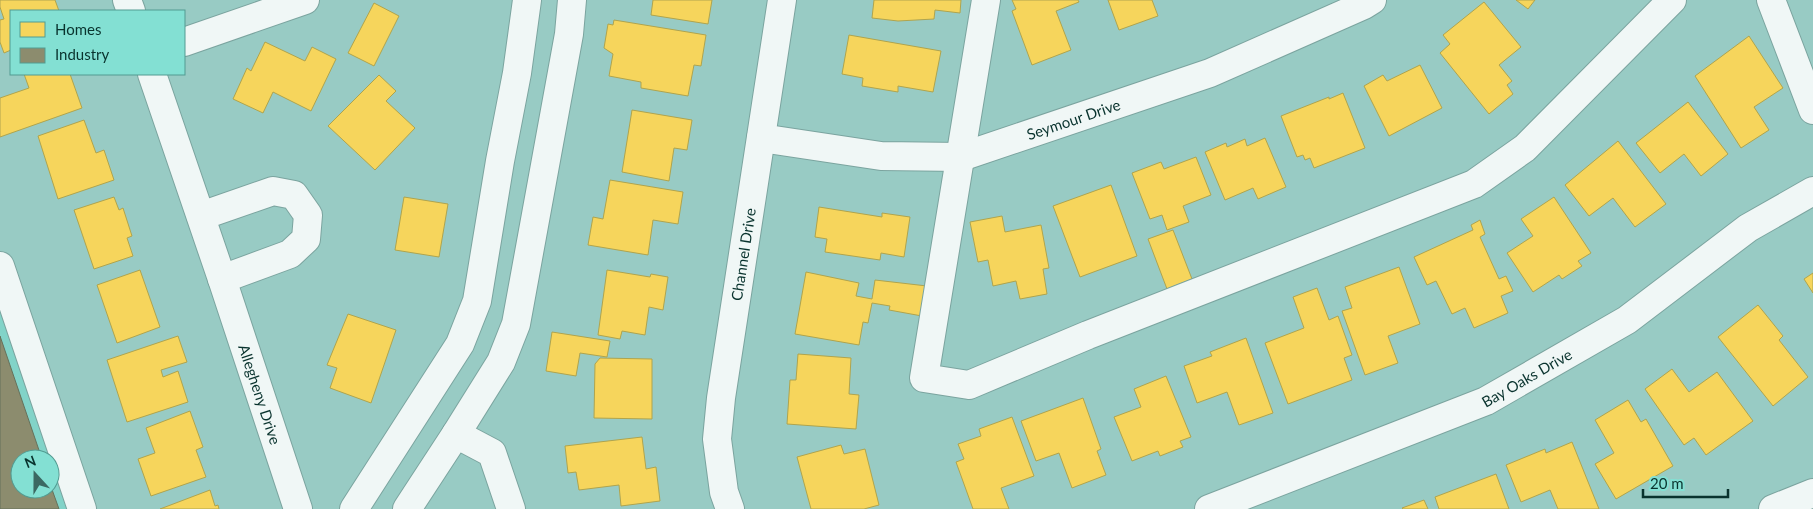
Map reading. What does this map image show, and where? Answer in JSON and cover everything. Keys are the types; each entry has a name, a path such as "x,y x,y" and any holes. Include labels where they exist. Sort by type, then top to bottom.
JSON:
{"street":[{"path":"185,42 305,0"},
{"path":"354,509 460,344 477,301 500,161 517,73 527,0"},
{"path":"407,509 501,362 516,324 567,43 572,0"},
{"name":"Channel Drive","path":"730,509 724,492 718,440 720,406 782,0"},
{"path":"986,0 924,378 969,385 1088,335 1474,184 1525,148 1672,0"},
{"name":"Seymour Drive","path":"761,138 881,156 961,158 1210,73 1372,0"},
{"path":"1771,0 1813,110"},
{"name":"Allegheny Drive","path":"152,75 298,509"},
{"path":"201,216 273,191 294,195 308,215 306,239 290,254 222,278"},
{"name":"Bay Oaks Drive","path":"1209,509 1486,401 1627,320 1748,228 1813,191"},
{"path":"0,266 82,509"},
{"path":"456,434 492,453 511,509"},
{"path":"1773,509 1813,494"}],"shaded area":[{"path":"0,304 49,449 10,449 10,499 60,499 60,482 69,509 0,509"}],"building: Homes":[{"path":"0,0 55,0 59,10 10,10 10,50 4,53 0,42 0,20 4,19"},
{"path":"653,0 712,0 708,24 651,15"},
{"path":"874,0 961,0 960,13 935,10 934,19 898,21 872,18"},
{"path":"1012,0 1078,0 1079,2 1056,11 1071,50 1032,65 1012,11 1016,9"},
{"path":"1108,0 1152,0 1158,16 1119,30"},
{"path":"1516,0 1535,0 1528,9"},
{"path":"1484,2 1521,47 1499,65 1512,81 1507,85 1513,94 1489,114 1440,53 1450,44 1443,35"},
{"path":"374,3 399,16 374,66 348,53"},
{"path":"614,20 706,35 701,66 694,65 688,96 641,88 641,82 609,76 613,54 604,48 608,24 613,25"},
{"path":"849,35 941,51 933,92 898,86 898,92 862,86 863,78 842,74"},
{"path":"1749,36 1783,88 1754,107 1769,130 1741,148 1695,76"},
{"path":"265,42 305,61 312,47 336,59 311,111 273,92 263,113 233,99 247,68 251,71"},
{"path":"1420,65 1442,108 1389,136 1364,86 1383,75 1387,81"},
{"path":"24,75 70,75 82,108 0,137 0,98 29,88"},
{"path":"379,75 396,91 386,101 415,128 375,170 328,126"},
{"path":"1343,93 1365,148 1314,168 1310,158 1305,160 1303,155 1297,157 1281,116"},
{"path":"1688,102 1728,154 1701,176 1684,154 1660,173 1636,143"},
{"path":"632,110 692,120 687,150 674,148 669,181 622,172"},
{"path":"84,120 96,153 104,150 114,180 58,199 38,136"},
{"path":"1265,138 1286,187 1258,199 1253,188 1225,200 1205,152 1226,143 1227,147 1245,139 1247,146"},
{"path":"1618,141 1666,204 1635,227 1613,198 1589,216 1565,185"},
{"path":"1196,157 1211,195 1183,206 1189,222 1167,230 1162,215 1150,219 1132,173 1161,162 1164,169"},
{"path":"610,180 683,192 678,224 653,220 648,255 588,245 593,217 603,219"},
{"path":"1111,185 1137,256 1080,277 1053,206"},
{"path":"114,197 119,210 123,208 132,236 127,238 133,256 94,269 74,210"},
{"path":"404,197 448,204 439,257 395,250"},
{"path":"1554,197 1591,253 1578,261 1582,266 1562,279 1559,275 1533,292 1507,253 1533,236 1521,219"},
{"path":"819,207 882,217 882,213 910,217 904,257 881,253 880,260 825,252 827,239 815,237"},
{"path":"1002,216 1005,232 1041,225 1049,268 1043,269 1047,294 1020,299 1016,281 993,286 988,260 978,262 970,222"},
{"path":"1480,220 1485,234 1480,237 1499,279 1506,276 1513,291 1501,296 1508,313 1474,328 1465,308 1452,314 1436,281 1427,285 1414,257 1473,230 1471,225"},
{"path":"1173,230 1192,279 1167,289 1148,239"},
{"path":"1399,267 1420,324 1388,336 1398,363 1365,375 1342,311 1352,308 1345,287"},
{"path":"140,270 160,327 117,343 97,285"},
{"path":"607,270 650,277 651,274 668,277 663,310 649,307 645,335 622,331 620,339 598,335"},
{"path":"806,272 859,283 856,296 872,299 875,280 927,286 922,316 889,310 890,306 872,303 868,323 863,322 859,345 795,334"},
{"path":"1813,273 1813,293 1804,279"},
{"path":"1317,288 1329,320 1338,316 1352,355 1344,358 1352,380 1288,404 1265,343 1304,328 1293,297"},
{"path":"1758,305 1783,336 1779,340 1808,377 1773,406 1718,337"},
{"path":"348,314 396,330 371,403 330,388 337,368 327,365"},
{"path":"552,332 610,341 607,357 580,353 576,376 546,371"},
{"path":"178,336 187,362 161,370 163,377 178,371 188,402 127,422 107,360"},
{"path":"1246,338 1273,413 1239,425 1227,392 1197,403 1184,366 1212,356 1210,352"},
{"path":"798,354 851,358 849,394 859,395 856,429 787,424 790,380 796,380"},
{"path":"600,358 652,359 652,419 594,418 595,364"},
{"path":"1672,369 1689,392 1717,372 1753,421 1706,455 1694,438 1684,445 1645,389"},
{"path":"1166,376 1191,437 1180,441 1183,447 1160,456 1158,451 1132,461 1114,417 1141,407 1134,389"},
{"path":"1083,398 1101,449 1097,451 1106,475 1072,488 1059,453 1036,461 1021,421"},
{"path":"1628,400 1641,422 1646,419 1673,466 1616,499 1595,464 1614,453 1595,420"},
{"path":"190,411 203,447 196,450 206,477 151,496 138,459 155,453 146,428"},
{"path":"1012,417 1034,476 1001,488 1009,509 973,509 956,462 964,459 958,444 981,436 979,429"},
{"path":"642,437 646,469 656,467 660,501 621,506 619,485 579,490 576,472 568,473 565,446"},
{"path":"1572,442 1599,509 1558,509 1550,490 1521,502 1506,465 1545,449 1546,453"},
{"path":"841,445 844,454 865,449 879,505 864,509 811,509 797,457"},
{"path":"1496,474 1509,509 1439,509 1435,497"},
{"path":"210,490 215,506 218,505 219,509 160,509"},
{"path":"1424,500 1428,509 1402,508"}],"building: Industry":[{"path":"0,336 39,449 10,449 10,499 55,499 59,509 0,509"}]}
